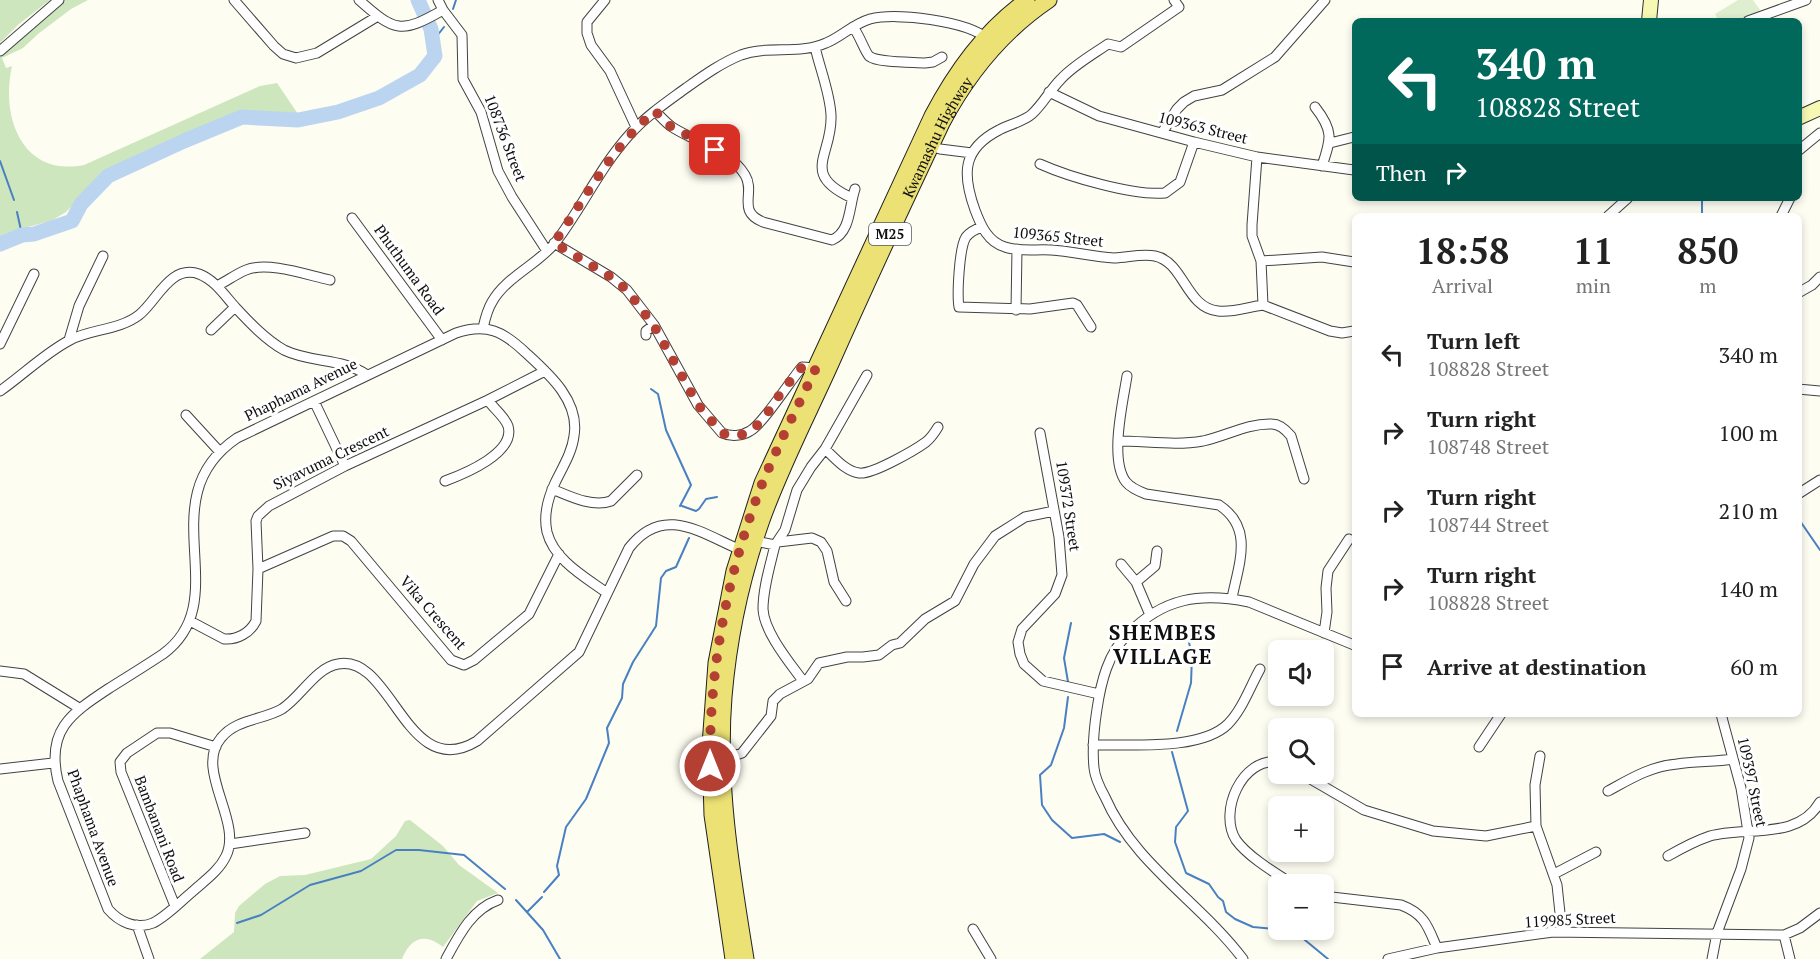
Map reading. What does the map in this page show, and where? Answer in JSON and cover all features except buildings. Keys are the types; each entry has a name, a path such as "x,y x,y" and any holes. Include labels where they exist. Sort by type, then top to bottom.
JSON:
{"main road":[{"name":"Kwamashu Highway","path":"746,959 727,840 722,760 724,698 729,657 762,483 809,367 925,144 982,60 991,41 1027,0"},
{"name":"Kwamashu Highway","path":"991,41 1049,0"},
{"name":"Kwamashu Highway","path":"733,959 712,815 710,737 721,629 734,571 749,549 925,144"}],"street":[{"path":"0,51 59,0"},
{"path":"234,0 274,46 283,54 296,58 309,57 317,53 378,16"},
{"path":"359,0 378,16 405,28 420,23 443,10"},
{"name":"108736 Street","path":"438,0 462,35 463,79 481,112 498,171 547,251"},
{"path":"605,0 587,22 588,39 610,70 636,127"},
{"path":"925,144 972,153 986,138 1033,113 1068,71 1108,44 1121,47 1179,7 1174,0"},
{"path":"1162,133 1184,102 1194,96 1222,90 1275,57 1324,0"},
{"path":"1649,18 1651,0"},
{"path":"1756,18 1806,0"},
{"path":"607,593 559,554 547,531 547,501 568,457 575,424 569,400 545,371 513,341 483,328 487,312 498,294 554,243 599,174 636,127 701,78 738,57 757,51 815,47 871,19 901,17 962,25 978,31 991,41"},
{"path":"853,27 860,36 866,53 873,58 925,63 942,57"},
{"path":"655,111 670,126 715,150 740,169 747,182 749,213 756,219 784,229 832,240 841,235 845,228 854,193 831,186 824,178 831,115 815,47"},
{"name":"109363 Street","path":"1049,92 1099,116 1194,142 1257,157 1352,170"},
{"path":"1315,107 1325,122 1330,143 1322,166"},
{"path":"1802,116 1820,108"},
{"path":"1802,148 1820,133"},
{"path":"1330,143 1352,138"},
{"path":"1041,164 1069,176 1138,191 1165,193 1180,182 1194,142"},
{"name":"109365 Street","path":"972,153 967,165 966,182 982,227 995,242 1002,246 1017,249 1061,250 1113,258 1153,256 1164,260 1174,268 1196,300 1208,308 1227,311 1263,305"},
{"path":"1257,157 1252,236 1261,261 1263,305 1330,331 1342,333 1352,331"},
{"path":"1612,213 1626,201"},
{"name":"Phuthuma Road","path":"352,218 442,340"},
{"path":"982,227 970,233 964,240 958,303 961,308 1016,310 1073,303 1077,305 1091,327"},
{"path":"554,243 621,284 654,326 698,405 716,428 727,435 744,434 751,431 809,367"},
{"path":"1016,310 1017,249"},
{"path":"69,340 79,306 103,256"},
{"path":"1261,261 1322,257 1352,262"},
{"path":"217,286 246,270 260,267 330,280"},
{"path":"0,391 69,340 135,318 147,308 167,283 188,273 200,275 217,286 267,338 285,350 350,366 367,375"},
{"path":"0,344 34,274"},
{"path":"1802,291 1820,277"},
{"path":"211,330 235,307"},
{"path":"646,335 646,331 654,326"},
{"name":"Phaphama Avenue","path":"137,925 127,924 108,909 53,763 60,732 79,708 170,649 181,638 190,621 195,600 194,523 197,492 206,469 219,451 237,438 442,340 465,330 483,328"},
{"name":"Siyavuma Crescent","path":"190,621 224,639 233,639 250,630 256,621 258,516 275,502 345,466 545,371"},
{"path":"803,681 773,637 764,618 764,597 776,544 785,530 797,490 825,449 867,375"},
{"path":"1127,376 1118,441 1121,473 1126,483 1134,490 1155,496 1218,505 1228,512 1240,528 1242,541 1232,598"},
{"path":"1802,389 1820,391"},
{"path":"446,481 483,463 503,447 508,426 488,400"},
{"path":"314,401 345,466"},
{"path":"186,415 219,451"},
{"path":"1118,441 1203,441 1247,428 1275,424 1287,431 1293,440 1304,479"},
{"path":"825,449 842,465 856,472 865,473 903,456 927,441 938,427"},
{"name":"109372 Street","path":"1040,434 1061,552 1062,575 1055,594 1022,629 1018,642 1020,654 1024,664 1043,681 1099,694"},
{"path":"552,489 585,501 607,502 611,501 637,475"},
{"path":"1802,491 1820,480"},
{"path":"735,755 742,753 771,716 773,701 780,694 803,681 815,671 819,663 847,657 879,655 892,645 900,643 927,616 955,601 974,564 995,536 1007,527 1034,514 1054,511"},
{"path":"149,959 137,925 154,922 216,870 226,858 230,844 227,821 213,770 213,753 221,738 232,728 282,708 296,698 320,673 340,663 364,670 429,744 448,750 468,747 579,652 629,548 639,536 650,529 675,523 749,549 812,538 821,542 827,551 834,582 846,601"},
{"name":"Vika Crescent","path":"258,569 333,536 343,536 351,542 451,660 464,665 474,660 529,614 559,554"},
{"path":"1324,633 1328,570 1349,539"},
{"path":"1136,582 1155,566 1158,551"},
{"path":"1121,564 1136,582 1150,615"},
{"path":"1243,959 1228,939 1141,853 1122,830 1099,786 1094,769 1093,745 1099,694 1108,665 1117,648 1130,632 1150,615 1175,602 1204,597 1232,598 1249,602 1352,644"},
{"path":"1093,745 1165,744 1207,737 1219,731 1232,719 1260,669"},
{"path":"0,671 24,674 79,708"},
{"path":"1479,747 1499,717"},
{"name":"109397 Street","path":"1712,959 1717,933 1741,869 1749,833 1722,717"},
{"name":"Bambanani Road","path":"175,906 121,772 120,762 127,753 157,733 170,733 216,747"},
{"path":"1540,756 1535,785 1536,825 1554,874 1560,904 1562,932"},
{"path":"1608,791 1638,774 1659,767 1733,759"},
{"path":"1268,761 1247,775 1240,784 1232,806 1230,825 1241,846 1277,874"},
{"path":"0,769 53,763"},
{"path":"1319,784 1364,810 1433,831 1486,836 1536,825"},
{"path":"1668,856 1689,844 1712,836 1769,831 1798,823 1808,816 1820,802"},
{"path":"230,844 305,833"},
{"path":"1554,874 1596,852"},
{"path":"1334,897 1401,904 1412,909 1425,922 1437,948"},
{"path":"446,959 474,915 485,904 498,900"},
{"path":"1790,959 1784,935 1800,928 1820,913"},
{"path":"973,929 991,959"},
{"name":"119985 Street","path":"1390,959 1437,948 1543,933 1784,935"}],"green space":[{"path":"0,0 50,0 19,24 0,43"},
{"path":"65,0 88,0 71,9 23,48 2,58 6,68 12,66 9,86 14,124 21,140 32,153 46,162 63,166 84,165 260,86 277,83 300,117 240,115 106,172 66,212 51,221 12,231 0,239 0,55"},
{"path":"1738,0 1753,0 1760,10 1747,18 1717,18 1715,14"},
{"path":"410,820 443,846 459,865 498,893 477,901 443,947 430,940 419,940 409,946 402,959 200,959 234,932 235,913 239,906 265,884 280,876 305,875 371,859 396,836 405,821"}],"waterway":[{"path":"0,244 22,235 34,234 72,221 81,204 108,176 242,117 298,120 338,112 379,98 420,75 435,56 431,29 418,0"},
{"path":"453,9 456,0"},
{"path":"433,41 444,27"},
{"path":"0,161 14,200"},
{"path":"1702,201 1702,213"},
{"path":"17,212 22,235"},
{"path":"651,389 658,394 666,430 691,485 680,506"},
{"path":"682,506 696,511 706,499 717,497"},
{"path":"1802,524 1820,550"},
{"path":"544,892 559,875 557,866 566,827 586,799 609,743 607,728 622,698 623,684 633,662 656,626 661,578 666,571 676,567 689,538"},
{"path":"1068,682 1064,658 1071,623"},
{"path":"1177,731 1191,683 1192,656 1188,638 1191,631"},
{"path":"1068,697 1064,728 1051,765 1040,775 1042,805 1052,820 1072,838 1104,834 1120,842"},
{"path":"1172,752 1188,811 1176,827 1175,842 1186,873 1209,884 1223,901 1226,912 1235,919 1253,927 1294,931 1328,959"},
{"path":"237,923 261,915 310,885 361,871 396,850 464,855 505,889"},
{"path":"527,912 542,897"},
{"path":"516,900 543,930 560,959"}],"district":[{"name":"SHEMBES VILLAGE","path":"1163,645"}],"route":[{"path":"710,766 716,663 734,571 762,483 816,368 802,367 762,421 751,431 736,435 722,433 698,405 654,326 627,290 611,277 554,243 599,174 624,141 655,111 670,126 715,150"}]}
